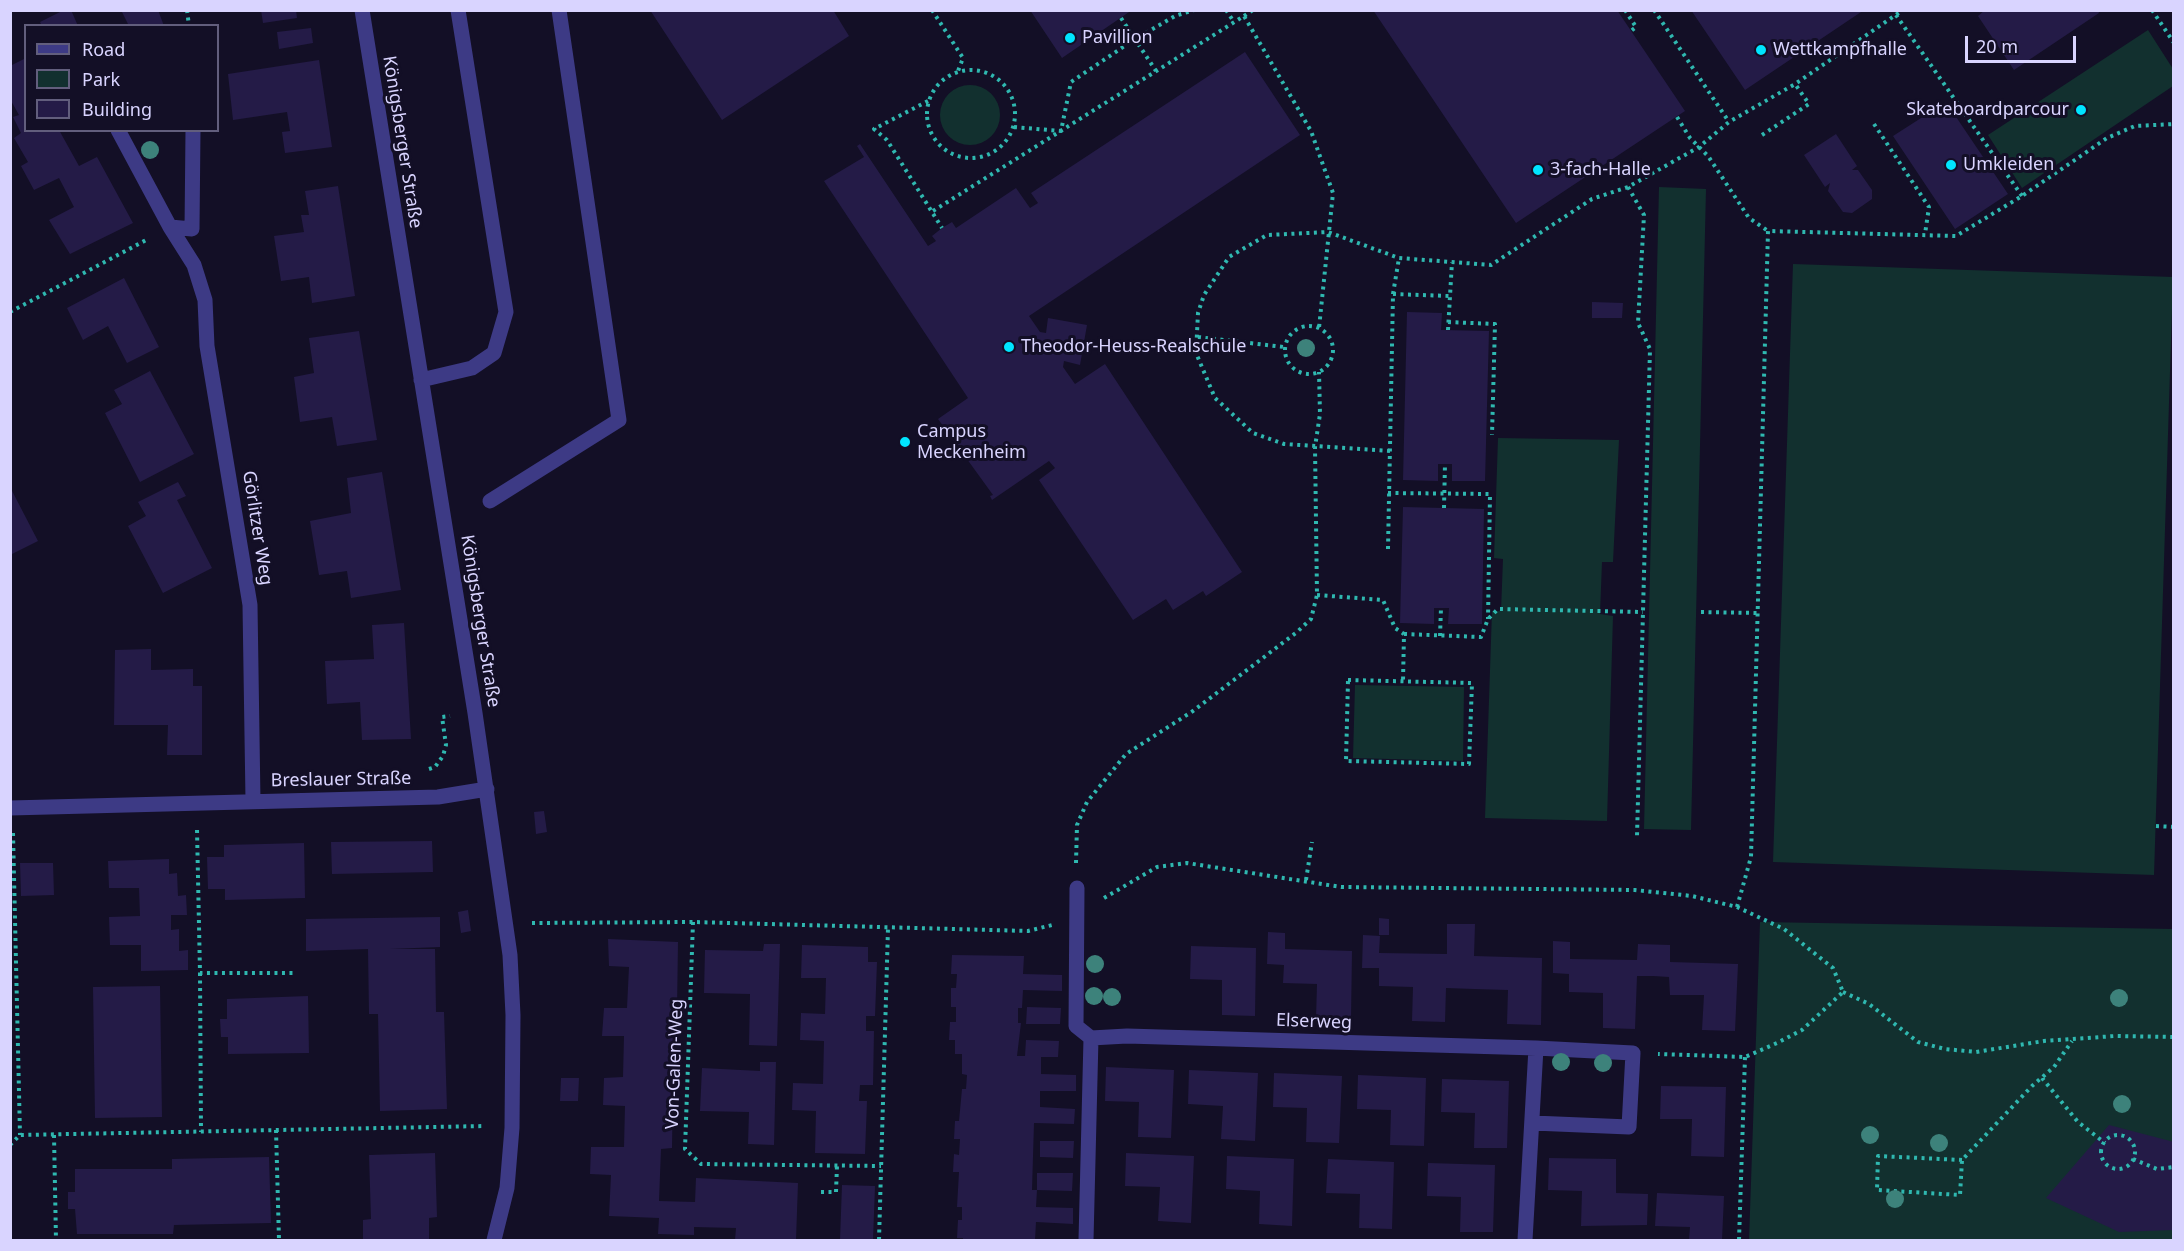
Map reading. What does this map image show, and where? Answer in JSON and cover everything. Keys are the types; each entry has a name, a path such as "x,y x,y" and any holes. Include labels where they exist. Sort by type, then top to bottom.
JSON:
{"street":[{"name":"Königsberger Straße","path":"362,10 475,712 510,956 513,1015 512,1128 507,1188 494,1240"},
{"path":"421,380 472,368 494,352 506,312 458,10"},
{"path":"490,501 619,420 558,10"},
{"name":"Görlitzer Weg","path":"119,132 170,227 194,266 205,300 207,346 250,605 253,801"},
{"name":"Görlitzer Weg","path":"193,132 194,266"},
{"path":"170,227 192,229"},
{"name":"Breslauer Straße","path":"11,808 438,797 487,789"},
{"path":"1077,888 1076,1026 1091,1038 1086,1240"},
{"name":"Elserweg","path":"1091,1038 1127,1036 1633,1053"},
{"path":"1525,1240 1536,1048"},
{"path":"1533,1123 1629,1127 1633,1053"}],"path":[{"path":"932,10 963,58 958,72"},
{"path":"1061,130 1071,82 1135,39 1175,16 1194,10"},
{"path":"1226,10 1234,22"},
{"path":"933,211 1254,10"},
{"path":"1625,10 1636,27 1631,31"},
{"path":"1654,10 1730,122"},
{"path":"1390,451 1284,444 1252,433 1215,398 1196,353 1198,313 1204,295 1229,256 1267,235 1328,232 1399,258 1491,265 1592,200 1628,187 1699,147 1730,122 1795,84 1903,10"},
{"path":"2152,10 2174,43"},
{"path":"1896,15 2022,196"},
{"path":"1244,16 1311,131 1333,192 1319,328"},
{"path":"1120,18 1156,71"},
{"path":"974,69 989,73 1002,82 1014,103 1014,127 1006,141 994,153 979,159 962,158 947,153 935,141 928,129 928,100 945,78 958,72 974,69"},
{"path":"1762,135 1809,104 1795,84"},
{"path":"928,100 874,129 887,140 942,228"},
{"path":"1677,117 1749,218 1768,231 1956,236 2022,196 2107,138 2135,126 2174,124"},
{"path":"1874,124 1929,207 1925,234"},
{"path":"1014,127 1061,130"},
{"path":"1628,187 1644,214 1638,323 1650,349 1637,836"},
{"path":"10,312 170,227"},
{"path":"1737,907 1751,857 1768,231"},
{"path":"1388,549 1393,294 1399,258"},
{"path":"1448,330 1452,262"},
{"path":"1393,294 1449,296"},
{"path":"1448,322 1495,324 1492,435"},
{"path":"1308,325 1328,334 1333,344 1332,356 1327,366 1319,372 1309,374 1291,366 1286,358 1284,347 1288,336 1297,328 1308,325"},
{"path":"1197,337 1284,347"},
{"path":"1077,888 1077,825 1100,783 1126,754 1193,711 1311,619 1317,595 1315,447 1320,414 1319,372"},
{"path":"1444,508 1445,464"},
{"path":"1317,595 1383,600 1395,628 1404,634 1481,637 1488,619 1490,494 1388,493"},
{"path":"1440,636 1441,608"},
{"path":"1488,619 1498,609 1643,612"},
{"path":"1701,612 1758,613"},
{"path":"1403,681 1404,634"},
{"path":"1348,680 1403,681 1472,683 1469,764 1346,761 1348,680"},
{"path":"426,770 435,767 443,756 446,745 442,717 475,712"},
{"path":"196,802 201,1131"},
{"path":"11,808 20,1135"},
{"path":"2156,826 2174,827"},
{"path":"1306,880 1312,842"},
{"path":"504,924 561,921 693,922 1028,931 1052,926 1077,914 1157,867 1187,863 1341,887 1635,890 1692,896 1737,907 1784,928 1833,968 1843,992 1869,1004 1918,1042 1945,1049 1976,1052 2044,1041 2072,1041 2115,1036 2174,1037"},
{"name":"Von-Galen-Weg","path":"693,922 685,1149 701,1164 881,1166"},
{"path":"879,1240 888,928"},
{"path":"200,974 295,973"},
{"path":"1633,1053 1745,1057 1802,1030 1843,992"},
{"path":"1962,1160 1878,1156 1877,1190 1960,1195 1962,1160 2054,1067 2072,1041"},
{"path":"1739,1240 1745,1057"},
{"path":"2042,1078 2078,1122 2105,1143"},
{"path":"10,1145 20,1135 474,1125 512,1128"},
{"path":"276,1130 279,1240"},
{"path":"54,1135 56,1240"},
{"path":"2114,1136 2130,1139 2136,1154 2133,1159 2123,1169 2112,1168 2104,1162 2102,1154 2105,1143 2114,1136"},
{"path":"2133,1159 2157,1169 2174,1167"},
{"path":"821,1192 836,1192 837,1166"}],"green space":[{"name":"Skateboardparcour","path":"2148,30 2173,69 2173,86 2022,188 1988,135"},
{"path":"964,85 976,85 987,90 995,98 1000,115 998,127 987,140 976,145 964,145 953,140 945,132 940,121 940,109 945,98 953,90"},
{"path":"1659,187 1706,189 1691,830 1644,829"},
{"path":"1793,264 2173,277 2154,875 1773,862"},
{"path":"1498,438 1619,440 1613,562 1602,562 1600,614 1613,616 1607,821 1485,818 1492,611 1501,611 1503,559 1494,558"},
{"path":"1355,685 1464,687 1463,761 1353,758"},
{"path":"1760,922 2173,929 2173,1240 1749,1240"}],"building":[{"path":"64,10 71,10 77,24 41,24 40,22"},
{"path":"121,10 158,10 163,24 128,24"},
{"path":"261,10 296,10 297,18 263,23"},
{"path":"650,10 833,10 849,36 722,120"},
{"name":"Pavillion","path":"1030,10 1132,10 1062,58"},
{"name":"3-fach-Halle","path":"1373,10 1617,10 1685,111 1516,223"},
{"name":"Wettkampfhalle","path":"1691,10 1864,10 1745,90"},
{"path":"1985,10 2098,10 2099,13 2014,70 1978,16"},
{"path":"311,28 313,43 279,49 277,32"},
{"name":"Theodor-Heuss-Realschule","path":"1245,52 1300,135 1029,316 1040,332 1046,333 1048,318 1087,325 1080,365 1064,361 1063,367 1075,384 1105,364 1242,572 1206,596 1203,591 1173,610 1166,599 1133,620 1039,480 1055,468 1049,461 992,500 990,496 993,495 938,419 968,398 824,181 864,157 857,146 860,144 928,246 936,241 932,236 942,228 952,222 956,228 1016,188 1030,208 1038,203 1031,193"},
{"path":"24,59 24,132 60,132 79,166 97,157 133,223 70,254 49,220 74,207 59,178 34,190 21,166 28,162 14,138 21,133 13,117 19,115 10,99 10,66"},
{"path":"319,60 332,147 285,153 282,132 290,131 287,112 233,120 228,74"},
{"name":"Umkleiden","path":"1946,102 2008,194 1955,229 1893,136"},
{"path":"1836,134 1857,166 1852,170 1858,170 1872,190 1872,199 1852,213 1843,212 1828,191 1830,183 1825,187 1804,155"},
{"path":"338,186 355,296 312,303 309,277 281,281 274,236 304,232 301,215 309,215 305,191"},
{"path":"124,278 159,347 127,363 108,326 83,340 67,308"},
{"path":"1592,302 1623,303 1622,318 1592,318"},
{"path":"1407,312 1442,313 1441,330 1489,331 1485,481 1452,481 1452,464 1438,464 1438,481 1403,480"},
{"path":"359,331 377,440 337,446 332,417 300,422 294,377 314,373 309,338"},
{"path":"150,371 194,454 140,482 105,413 122,404 114,390"},
{"path":"382,472 401,590 351,598 347,571 319,575 310,521 351,513 347,478"},
{"path":"178,482 186,496 177,500 212,568 163,593 128,526 146,516 138,502"},
{"path":"10,487 38,541 10,555"},
{"path":"1403,507 1484,509 1482,624 1448,624 1449,608 1434,608 1434,624 1400,623"},
{"path":"404,623 411,739 362,740 360,702 327,704 325,661 374,659 372,625"},
{"path":"151,649 151,670 193,669 193,686 202,686 202,755 167,755 168,725 114,725 115,650"},
{"path":"544,811 547,832 536,834 534,812"},
{"path":"432,841 433,872 332,874 331,842"},
{"path":"304,843 305,898 225,900 225,889 208,889 207,857 224,857 224,845"},
{"path":"169,859 169,874 177,873 178,896 186,895 187,915 171,915 171,930 179,929 179,951 188,950 188,970 141,971 141,945 110,945 109,917 140,916 139,888 109,888 108,861"},
{"path":"20,863 53,863 54,895 21,896"},
{"path":"468,910 471,931 461,933 458,912"},
{"path":"440,917 440,947 390,949 435,949 436,1012 444,1012 447,1109 380,1111 378,1014 369,1014 368,949 306,951 306,919"},
{"path":"1379,918 1389,919 1389,935 1379,935"},
{"path":"1447,924 1475,924 1474,956 1542,958 1541,1025 1507,1024 1508,990 1446,988 1445,1022 1412,1021 1413,987 1379,986 1379,968 1362,968 1363,935 1380,936 1379,953 1447,954"},
{"path":"1268,932 1285,933 1285,949 1352,951 1351,1019 1316,1019 1317,984 1283,983 1284,965 1267,964"},
{"path":"608,939 678,942 677,1010 674,1010 672,1148 661,1149 659,1201 695,1202 696,1178 798,1183 796,1240 735,1240 736,1228 694,1227 694,1235 658,1234 659,1218 609,1216 611,1175 590,1174 591,1147 624,1147 625,1106 603,1105 604,1078 623,1077 624,1036 602,1036 604,1008 627,1008 629,967 609,966"},
{"path":"1553,941 1570,942 1570,959 1637,960 1638,944 1670,945 1670,962 1738,964 1735,1031 1702,1030 1704,995 1670,995 1669,977 1653,976 1637,976 1635,1029 1603,1028 1603,993 1569,992 1569,974 1553,973"},
{"path":"764,944 780,944 777,1046 749,1045 750,994 704,993 705,950 763,951"},
{"path":"802,945 868,947 868,962 877,962 875,1016 866,1016 866,1031 874,1031 873,1085 860,1085 859,1101 867,1101 865,1154 815,1153 816,1111 792,1110 793,1083 823,1084 824,1041 800,1040 801,1013 825,1014 826,978 801,978"},
{"path":"1191,946 1256,948 1255,1016 1222,1015 1222,980 1190,979"},
{"path":"952,955 1024,956 1023,974 1062,975 1062,991 1023,990 1022,1008 1018,1008 1018,1023 1021,1023 1017,1056 1025,1056 1026,1040 1059,1041 1058,1057 1041,1057 1041,1074 1076,1075 1076,1091 1040,1091 1040,1107 1075,1109 1074,1124 1034,1123 1032,1190 1037,1190 1036,1207 1073,1208 1073,1224 1036,1222 1035,1240 963,1240 963,1238 957,1238 958,1220 962,1220 962,1207 957,1207 959,1172 953,1172 954,1154 959,1155 960,1139 954,1139 955,1121 959,1121 962,1089 966,1089 967,1075 962,1074 962,1054 955,1054 955,1040 949,1040 950,1022 956,1022 956,1007 951,1007 951,988 956,988 957,974 951,974"},
{"path":"160,986 162,1117 95,1118 93,987"},
{"path":"308,996 309,1053 228,1054 228,1037 221,1037 220,1019 227,1019 227,999"},
{"path":"1027,1007 1061,1008 1060,1024 1026,1024"},
{"path":"760,1062 776,1062 774,1145 748,1144 749,1112 700,1111 702,1068 760,1071"},
{"path":"1106,1067 1174,1070 1171,1138 1138,1137 1139,1102 1105,1101"},
{"path":"1189,1070 1258,1073 1255,1141 1221,1139 1223,1106 1188,1104"},
{"path":"1274,1073 1342,1076 1339,1143 1306,1142 1307,1108 1273,1107"},
{"path":"1358,1075 1426,1078 1424,1146 1390,1145 1391,1110 1357,1109"},
{"path":"561,1078 579,1078 578,1101 560,1101"},
{"path":"1442,1079 1509,1081 1507,1148 1474,1148 1475,1113 1441,1112"},
{"path":"1661,1086 1726,1087 1724,1157 1691,1156 1692,1119 1660,1119"},
{"path":"2109,1125 2174,1142 2174,1230 2119,1232 2046,1198"},
{"path":"1040,1141 1074,1141 1073,1158 1040,1157"},
{"path":"435,1153 437,1217 429,1218 429,1240 363,1240 363,1220 371,1219 369,1155"},
{"path":"1126,1153 1194,1156 1191,1223 1158,1221 1160,1187 1125,1186"},
{"path":"1227,1156 1294,1159 1292,1226 1259,1224 1260,1191 1226,1189"},
{"path":"269,1157 271,1223 174,1225 173,1234 77,1234 75,1209 68,1209 68,1192 75,1192 75,1169 172,1169 172,1159"},
{"path":"1549,1158 1616,1159 1616,1193 1648,1194 1647,1225 1581,1226 1582,1191 1548,1190"},
{"path":"1328,1159 1394,1162 1392,1229 1359,1228 1360,1194 1326,1193"},
{"path":"1428,1163 1495,1165 1493,1232 1460,1232 1461,1197 1427,1196"},
{"path":"1037,1173 1073,1173 1072,1191 1037,1190"},
{"path":"842,1185 875,1186 873,1240 840,1240"},
{"path":"1657,1193 1724,1196 1722,1240 1689,1240 1690,1227 1655,1226"}],"place":[{"name":"Pavillion","path":"1070,38"},
{"name":"Wettkampfhalle","path":"1761,50"},
{"name":"Skateboardparcour","path":"2081,110"},
{"name":"Umkleiden","path":"1951,165"},
{"name":"3-fach-Halle","path":"1538,170"},
{"name":"Theodor-Heuss-Realschule","path":"1009,347"},
{"name":"Campus Meckenheim","path":"905,442"}]}
